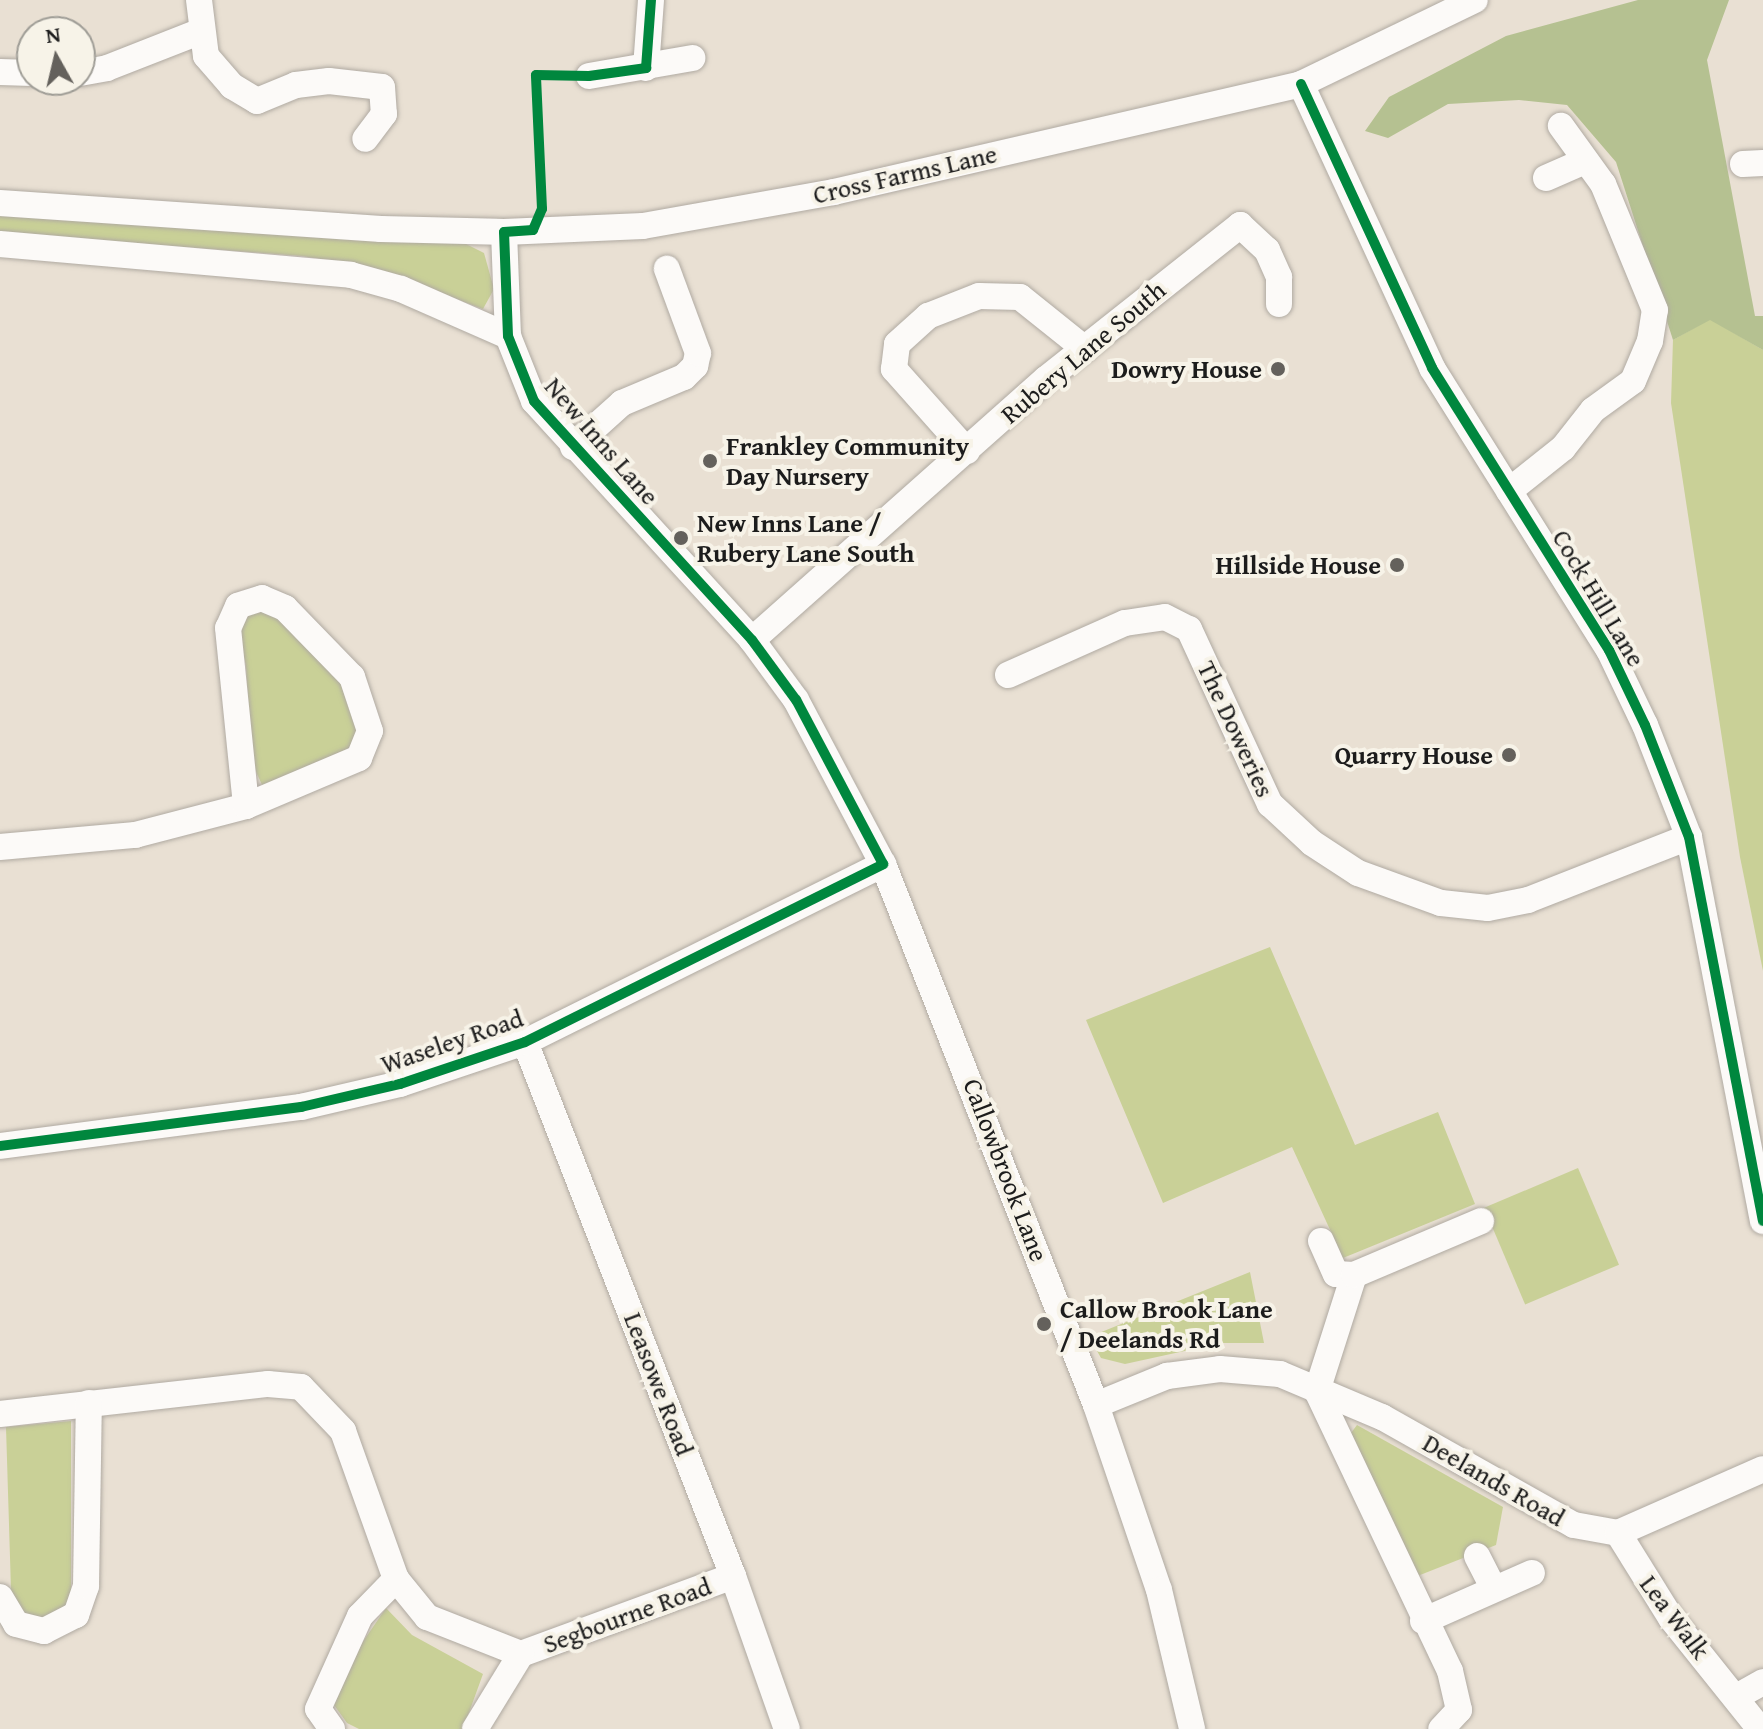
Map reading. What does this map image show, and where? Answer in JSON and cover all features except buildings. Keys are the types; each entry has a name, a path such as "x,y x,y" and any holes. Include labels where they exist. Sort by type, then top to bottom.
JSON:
{"street":[{"path":"199,0 199,32 206,56 232,86 257,101 296,85 329,81 382,87 384,114 365,139"},
{"path":"646,68 651,0"},
{"name":"Cross Farms Lane","path":"504,232 643,226 733,212 1301,84 1475,0"},
{"path":"96,70 199,32"},
{"path":"589,76 692,58"},
{"name":"Cock Hill Lane","path":"1301,84 1432,368 1609,650 1689,837 1763,1221"},
{"path":"1509,491 1563,448 1593,410 1633,381 1650,341 1655,310 1603,184 1561,126"},
{"path":"1546,178 1585,161"},
{"path":"0,203 381,229 504,232"},
{"name":"Rubery Lane South","path":"752,640 1085,349 1240,225 1267,250 1279,277 1279,304"},
{"name":"New Inns Lane","path":"504,232 508,336 534,401 752,640"},
{"path":"0,244 351,275 401,289 508,336"},
{"path":"573,447 622,403 684,377 695,366 698,353 667,269"},
{"path":"967,451 894,369 897,344 928,316 979,296 1020,297 1085,349"},
{"path":"0,847 135,835 246,806 347,766 359,758 370,731 352,677 285,608 262,598 238,606 228,628 246,806"},
{"name":"The Doweries","path":"1008,675 1125,623 1165,617 1189,629 1270,804 1312,843 1358,873 1441,903 1488,908 1528,900 1689,837"},
{"name":"Callowbrook Lane","path":"752,640 796,700 883,864 1096,1405 1159,1590 1192,1729"},
{"name":"Waseley Road","path":"0,1146 301,1107 400,1084 525,1042 883,864"},
{"name":"Leasowe Road","path":"525,1042 733,1576 787,1729"},
{"path":"1321,1241 1336,1274 1354,1275 1481,1221"},
{"path":"1354,1275 1317,1391 1423,1621 1450,1671 1459,1710 1441,1729"},
{"name":"Deelands Road","path":"1096,1405 1167,1376 1220,1369 1280,1374 1382,1417 1574,1525 1618,1533"},
{"name":"Segbourne Road","path":"0,1414 268,1384 301,1387 343,1431 396,1579 427,1617 521,1654"},
{"path":"0,1597 16,1624 44,1631 76,1615 86,1586 89,1403"},
{"path":"1618,1533 1763,1469"},
{"name":"Lea Walk","path":"1618,1533 1671,1618 1738,1696 1760,1729"},
{"path":"1477,1556 1494,1589"},
{"path":"1423,1621 1532,1573"},
{"name":"Segbourne Road","path":"475,1729 521,1654 733,1576"},
{"path":"332,1729 318,1709 360,1616 396,1579"},
{"path":"1738,1696 1763,1682"}],"green space":[{"path":"1638,0 1729,0 1707,60 1755,316 1763,316 1763,350 1710,320 1673,340 1616,162 1567,105 1519,100 1448,104 1388,138 1365,131 1389,97 1506,36"},
{"path":"0,214 466,244 484,253 494,289 483,309 374,268 302,256 0,233"},
{"path":"1710,319 1763,350 1763,971 1740,857 1671,403 1673,340"},
{"path":"270,611 346,681 362,720 350,752 263,787 252,763 246,666 237,626 243,612"},
{"path":"1270,947 1355,1145 1438,1112 1475,1204 1343,1258 1292,1147 1163,1203 1086,1020"},
{"path":"1578,1168 1619,1265 1525,1305 1484,1208"},
{"path":"1250,1272 1264,1343 1221,1343 1125,1364 1101,1358 1089,1337"},
{"path":"71,1421 71,1608 52,1619 28,1620 14,1606 11,1590 6,1427"},
{"path":"1357,1425 1503,1507 1496,1545 1415,1577 1348,1437"},
{"path":"386,1608 412,1635 483,1674 463,1729 359,1729 347,1723 334,1705 362,1643"}],"cycle path":[{"path":"0,1146 301,1107 400,1084 525,1042 883,864 796,700 752,640 534,401 508,336 504,232 533,230 542,209 536,75 589,76 646,68 651,0"},
{"path":"1301,84 1432,368 1609,650 1645,725 1689,837 1763,1221"}],"place":[{"name":"Dowry House","path":"1278,369"},
{"name":"Frankley Community Day Nursery","path":"710,461"},
{"name":"New Inns Lane / Rubery Lane South","path":"681,538"},
{"name":"Hillside House","path":"1397,565"},
{"name":"Quarry House","path":"1509,755"},
{"name":"Callow Brook Lane / Deelands Rd","path":"1044,1324"}]}
